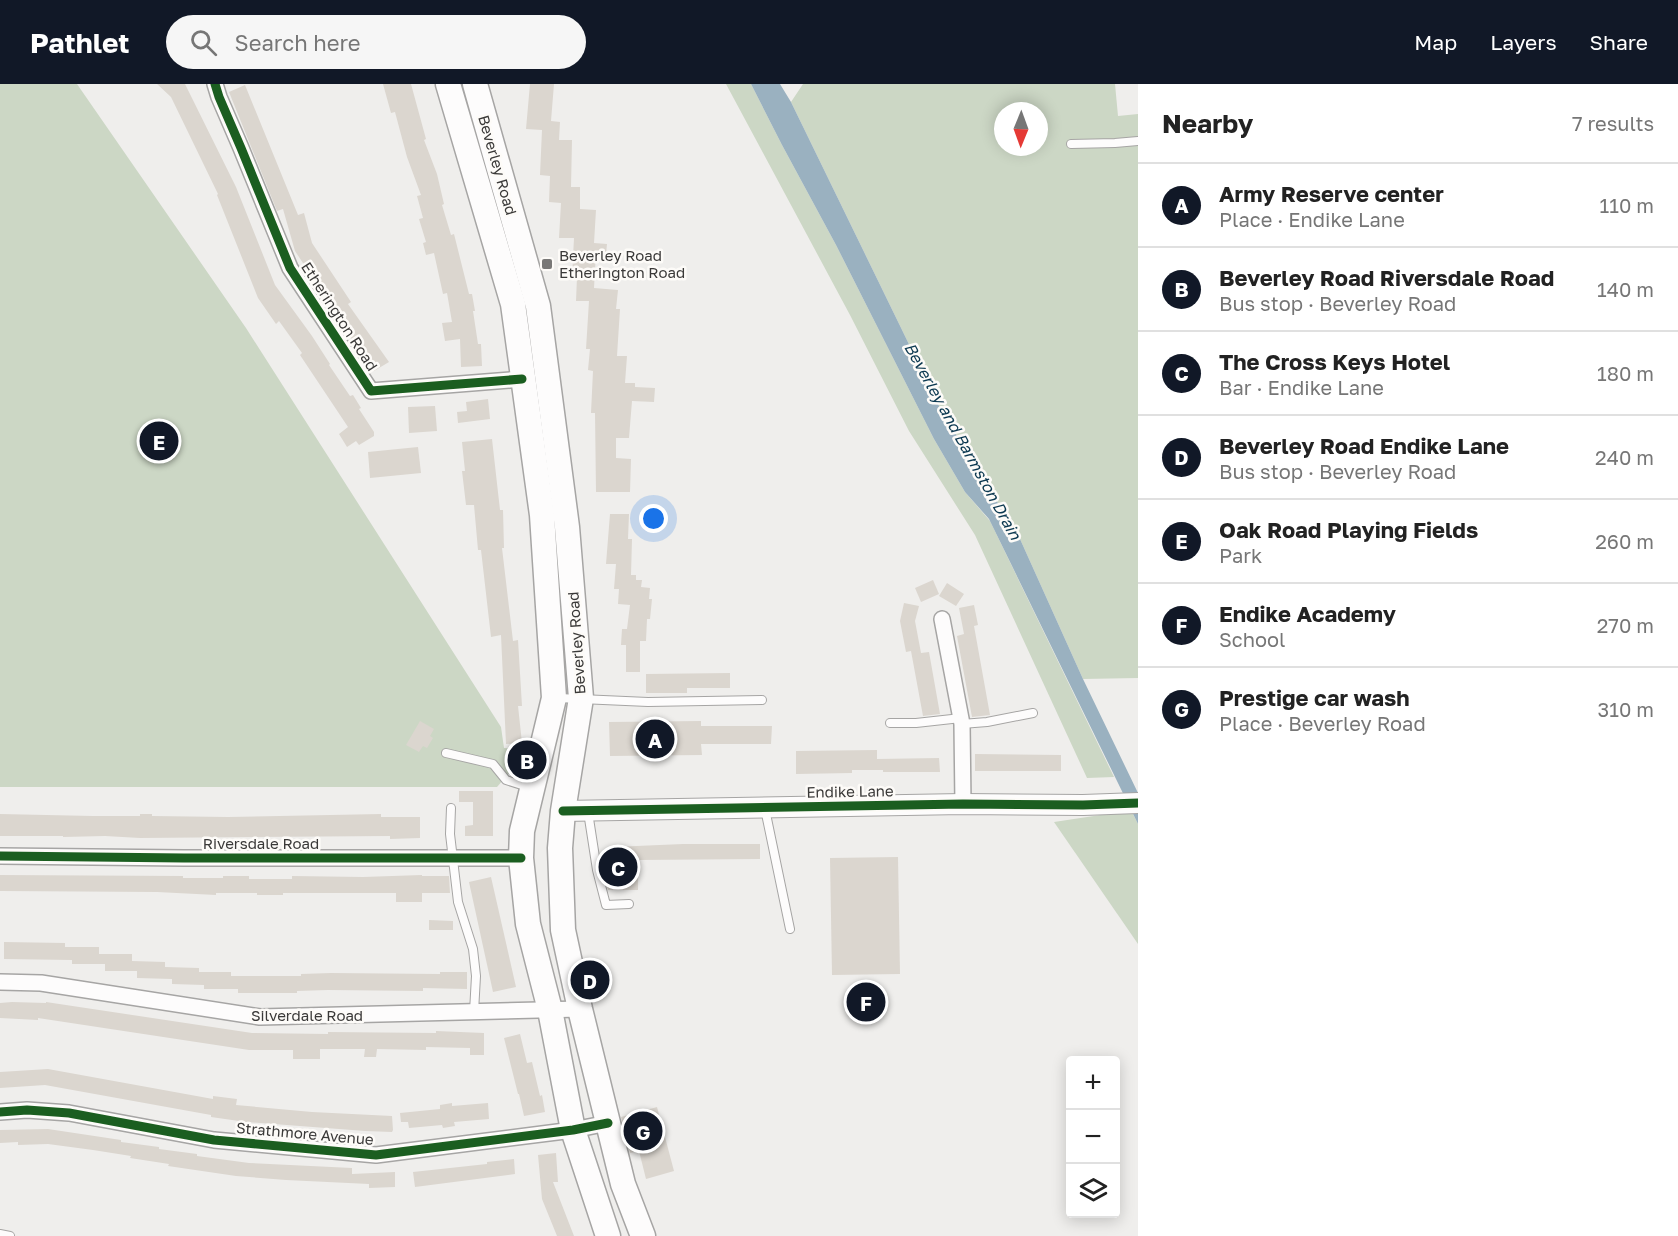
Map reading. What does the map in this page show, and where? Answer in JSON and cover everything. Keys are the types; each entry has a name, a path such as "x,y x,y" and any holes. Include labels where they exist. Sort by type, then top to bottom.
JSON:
{"main road":[{"name":"Beverley Road","path":"475,84 538,306 567,527 580,698 563,810 560,848 563,930 623,1184 643,1236"},
{"name":"Beverley Road","path":"449,88 513,304 542,515 554,698 522,831 521,858 528,924 550,1010 573,1130 608,1236"},
{"path":"516,326 540,321"},
{"path":"531,436 555,433"},
{"path":"547,589 572,587"},
{"path":"525,899 561,887"}],"street":[{"name":"Etherington Road","path":"215,84 290,268 371,391 522,379"},
{"name":"Beverley Road","path":"449,88 475,84"},
{"path":"942,620 962,721 963,804"},
{"name":"Endike Lane","path":"563,810 1138,803"},
{"name":"Riversdale Road","path":"0,856 521,858"},
{"name":"Silverdale Road","path":"0,982 52,984 260,1017 580,1008"},
{"name":"Strathmore Avenue","path":"0,1112 27,1110 69,1113 214,1140 376,1155 573,1130 608,1123"}],"lane":[{"path":"1071,144 1138,141"},
{"path":"554,698 648,702 762,700"},
{"path":"890,723 987,722 1033,713"},
{"path":"446,753 493,764 506,780 532,788"},
{"path":"451,808 450,834 458,902 472,949 476,976 474,1012"},
{"path":"765,808 790,929"},
{"path":"588,810 597,870 606,905 629,904"},
{"path":"0,1234 10,1236"}],"green space":[{"path":"0,84 77,84 246,328 501,727 504,748 530,749 497,787 0,787"},
{"path":"726,84 751,84 934,439 965,492 990,521 1114,777 1087,778 975,535 909,431 850,315"},
{"path":"803,84 1115,84 1118,116 1138,114 1138,678 1083,679 1020,539 941,410 791,102"},
{"path":"1132,812 1138,824 1138,944 1054,822"}],"water":[{"path":"751,84 780,84 791,102 941,410 1020,539 1083,679 1138,793 1138,824 989,519 965,492 934,439"}],"building":[{"path":"157,84 185,84 236,187 275,285 312,336 350,396 353,395 374,432 374,436 359,445 356,441 347,447 339,434 348,427 300,355 302,353 279,321 276,324 258,298 218,194 171,97"},
{"path":"383,84 411,84 426,139 424,140 437,174 444,204 442,205 451,235 454,234 469,294 472,294 478,344 481,344 482,366 461,367 460,339 445,341 442,323 452,322 447,293 443,294 434,253 426,255 423,243 426,242 419,219 423,218 417,196 421,195 407,157 395,112 391,113"},
{"path":"530,84 554,84 551,121 560,122 559,140 572,140 571,187 580,187 580,209 596,210 594,243 607,244 606,254 596,253 594,288 618,290 616,309 620,309 617,356 627,356 625,383 635,383 635,387 655,388 654,402 632,401 629,438 616,438 616,458 631,459 630,492 596,492 595,413 591,413 593,371 588,370 590,349 586,349 589,301 576,301 577,277 572,277 574,238 559,238 561,203 549,202 550,176 540,175 542,130 526,129"},
{"path":"245,85 298,215 304,213 312,243 351,302 348,304 389,362 374,371 336,317 338,316 295,251 283,209 277,211 229,92"},
{"path":"488,399 490,419 458,423 457,412 467,411 466,402"},
{"path":"435,406 437,431 409,433 408,407"},
{"path":"492,439 500,510 503,510 504,548 502,548 513,641 518,640 522,706 518,706 522,743 506,744 501,635 491,637 474,505 466,505 462,471 465,471 462,442"},
{"path":"418,447 421,473 370,478 368,452"},
{"path":"610,514 629,514 628,539 632,539 631,575 636,575 636,580 642,580 641,587 650,588 649,599 652,599 650,619 647,619 646,641 640,641 640,672 626,672 626,645 621,645 622,629 627,629 630,605 618,604 619,589 614,589 616,564 606,564"},
{"path":"933,580 939,594 921,602 915,588"},
{"path":"947,583 964,594 956,606 939,596"},
{"path":"904,603 919,606 915,621 921,653 929,652 940,714 923,716 911,651 906,652 900,621"},
{"path":"974,605 978,625 974,626 990,715 972,717 957,636 964,634 959,608"},
{"path":"730,673 730,688 687,688 687,693 646,693 646,674"},
{"path":"420,721 434,729 430,736 433,738 427,748 423,746 419,752 406,745"},
{"path":"701,721 701,726 772,726 771,744 701,744 702,755 610,756 609,722"},
{"path":"877,750 877,759 939,758 940,772 852,770 852,773 796,774 796,751"},
{"path":"975,754 1061,755 1061,771 975,771"},
{"path":"459,791 493,791 493,836 465,836 465,826 473,825 473,802 459,802"},
{"path":"0,814 140,816 140,814 152,814 152,816 228,817 381,814 381,817 420,817 420,838 390,839 390,836 140,838 0,836"},
{"path":"760,844 760,859 638,860 638,890 608,890 605,862 606,854 613,854 613,847"},
{"path":"898,857 900,974 832,975 830,858"},
{"path":"0,875 183,876 183,878 249,876 249,879 292,879 292,876 449,876 450,893 422,893 422,902 396,902 396,893 257,895 257,893 216,893 216,895 157,892 0,891"},
{"path":"491,877 516,987 493,992 469,882"},
{"path":"429,920 453,921 453,930 429,930"},
{"path":"4,942 65,943 65,947 99,947 99,954 132,954 132,961 165,962 165,967 199,968 199,972 231,972 231,976 467,972 467,989 238,993 238,989 204,989 204,985 172,984 172,979 137,978 137,971 105,971 105,964 72,964 72,960 4,959"},
{"path":"46,1002 252,1033 436,1033 436,1031 484,1033 484,1055 470,1055 470,1048 377,1049 376,1057 364,1057 365,1049 320,1049 320,1059 293,1059 293,1050 249,1050 38,1018 38,1020 0,1018 0,1003"},
{"path":"520,1034 527,1063 532,1062 545,1112 524,1116 504,1038"},
{"path":"48,1069 213,1099 213,1096 237,1099 236,1105 392,1116 393,1130 392,1132 365,1131 246,1122 45,1085 0,1088 0,1072"},
{"path":"452,1103 452,1106 488,1103 489,1119 454,1122 455,1126 443,1128 442,1125 409,1128 408,1122 401,1122 400,1113 440,1109 440,1105"},
{"path":"657,1107 674,1171 646,1179 639,1151 630,1153 621,1117"},
{"path":"48,1129 249,1163 352,1168 352,1174 395,1172 395,1187 369,1188 369,1184 236,1176 168,1166 169,1164 93,1150 48,1144 0,1143 0,1130"},
{"path":"556,1153 558,1182 553,1182 574,1236 557,1236 542,1199 538,1155"},
{"path":"514,1159 515,1174 415,1187 413,1172"}],"cycle path":[{"path":"215,84 290,268 371,391 522,379"},
{"path":"563,811 1138,803"},
{"path":"0,856 521,858"},
{"path":"0,1112 27,1110 69,1113 214,1140 376,1155 573,1130 608,1123"}],"place":[{"name":"Beverley Road Etherington Road","path":"547,264"},
{"name":"Oak Road Playing Fields","path":"159,441"},
{"name":"Army Reserve center","path":"655,739"},
{"name":"Beverley Road Riversdale Road","path":"527,760"},
{"name":"The Cross Keys Hotel","path":"618,867"},
{"name":"Beverley Road Endike Lane","path":"590,980"},
{"name":"Endike Academy","path":"866,1002"},
{"name":"Prestige car wash","path":"643,1131"}],"water label":[{"name":"Beverley and Barmston Drain","path":"963,441"}]}
